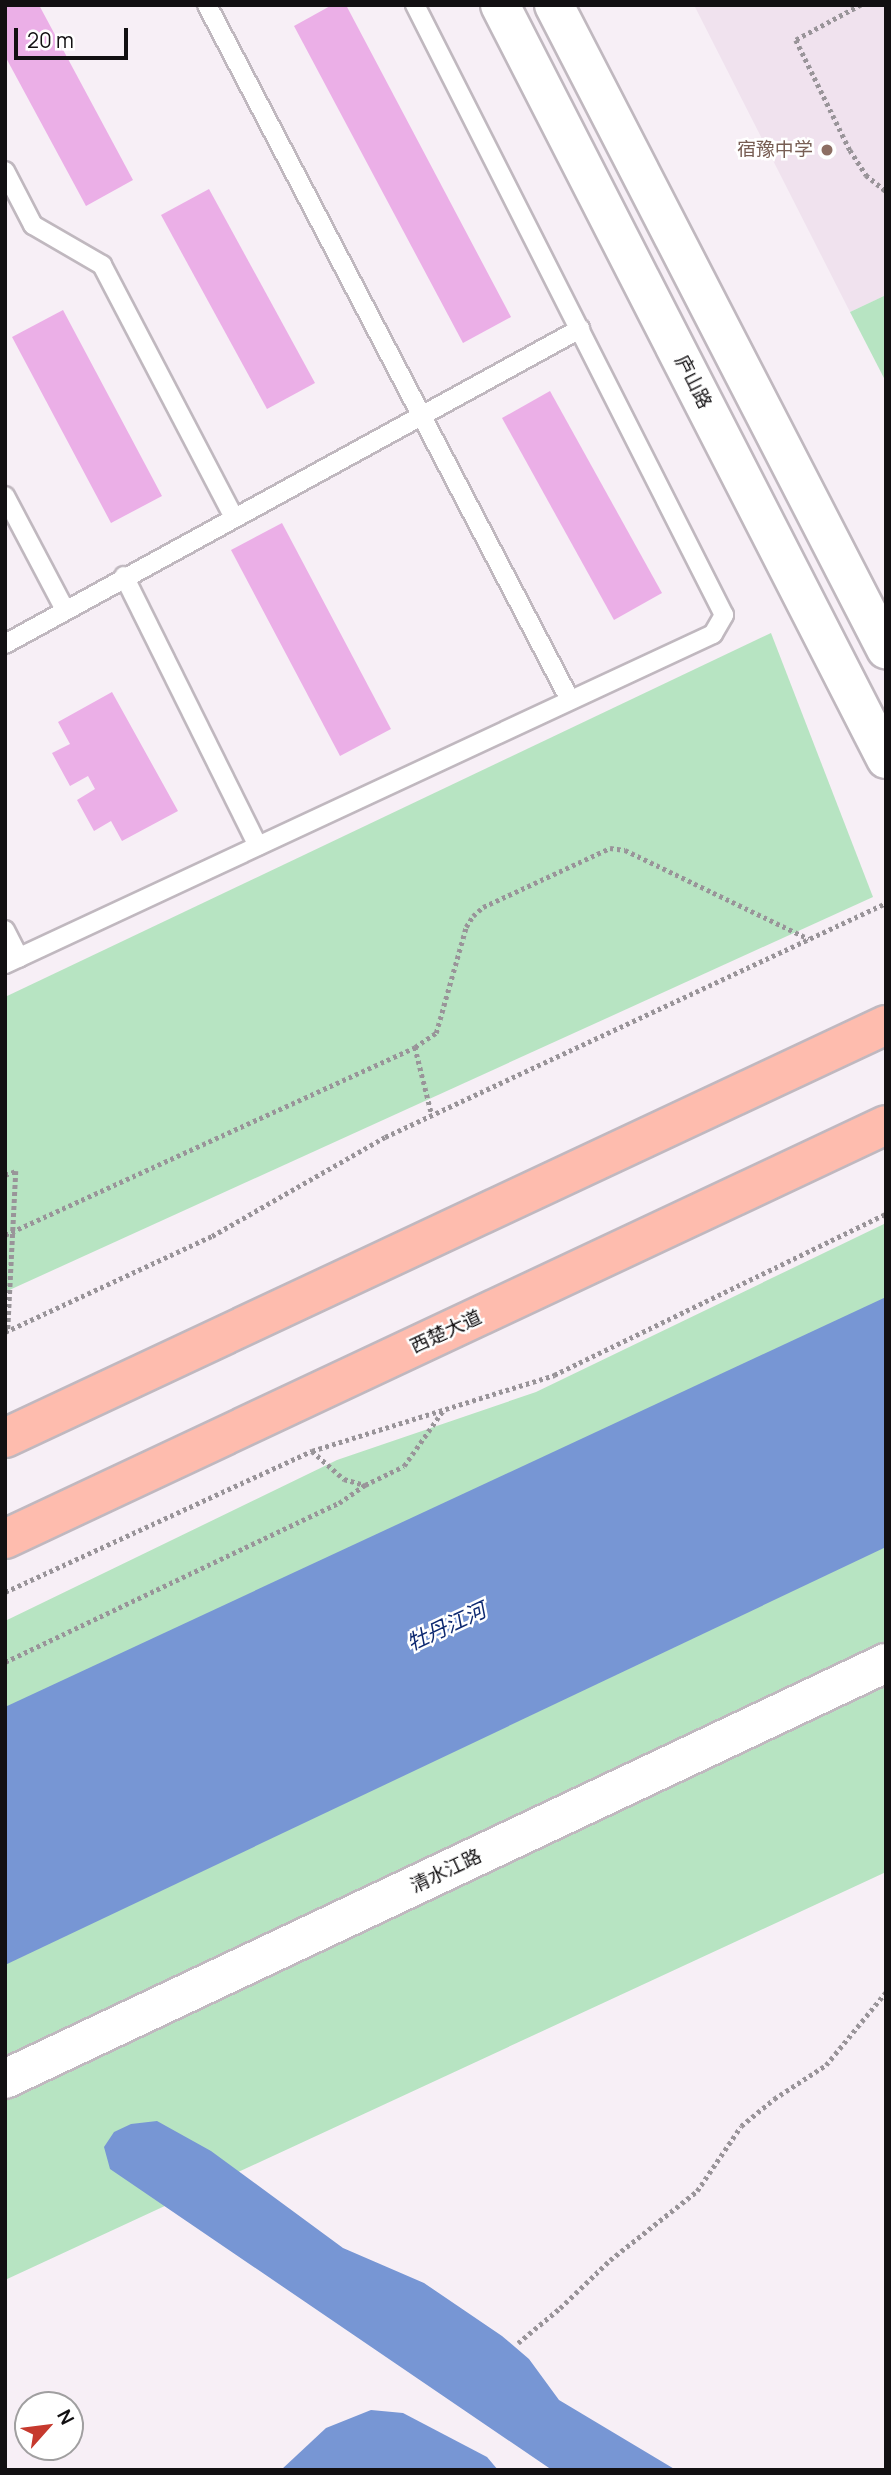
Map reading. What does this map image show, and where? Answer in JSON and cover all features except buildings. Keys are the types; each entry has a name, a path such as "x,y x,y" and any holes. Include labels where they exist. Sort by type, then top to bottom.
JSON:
{"highway":[{"path":"5,1438 886,1025"},
{"name":"西楚大道","path":"5,1539 886,1125"}],"street":[{"name":"庐山路","path":"500,5 886,759"},
{"path":"554,5 886,649"},
{"name":"清水江路","path":"5,2079 886,1662"}],"lane":[{"path":"207,5 570,700"},
{"path":"5,930 12,961 713,634 724,615 415,5"},
{"path":"5,171 33,225 102,265 233,516"},
{"path":"5,644 233,516 580,329"},
{"path":"5,496 65,610"},
{"path":"124,576 258,846"}],"path":[{"path":"861,5 796,40 850,150 866,175 886,191"},
{"path":"5,1235 415,1047 436,1033 466,927 473,916 483,907 610,848 625,850 808,939"},
{"path":"5,1175 16,1171 6,1332 212,1236 385,1137 886,903"},
{"path":"415,1047 432,1115"},
{"path":"5,1592 312,1451 554,1375 886,1214"},
{"path":"5,1662 339,1503 365,1485 404,1466 444,1408"},
{"path":"312,1451 344,1479 365,1485"},
{"path":"518,2343 561,2308 610,2260 697,2191 741,2126 774,2099 826,2065 886,1992"}],"shaded area":[{"name":"宿豫中学","path":"694,5 886,5 886,295 850,312"}],"green space":[{"path":"886,295 886,382 850,312"},
{"path":"771,633 873,897 5,1292 5,997"},
{"path":"886,1223 886,1872 5,2280 5,1621 337,1460 536,1392"}],"water":[{"name":"牡丹江河","path":"886,1297 886,1547 5,1965 5,1707"},
{"path":"157,2121 211,2151 343,2248 424,2283 502,2336 529,2359 559,2400 676,2470 552,2470 110,2169 104,2147 114,2132 131,2124"},
{"path":"371,2410 403,2413 487,2457 498,2470 281,2470 326,2428"}],"place":[{"name":"宿豫中学","path":"827,150"}]}
